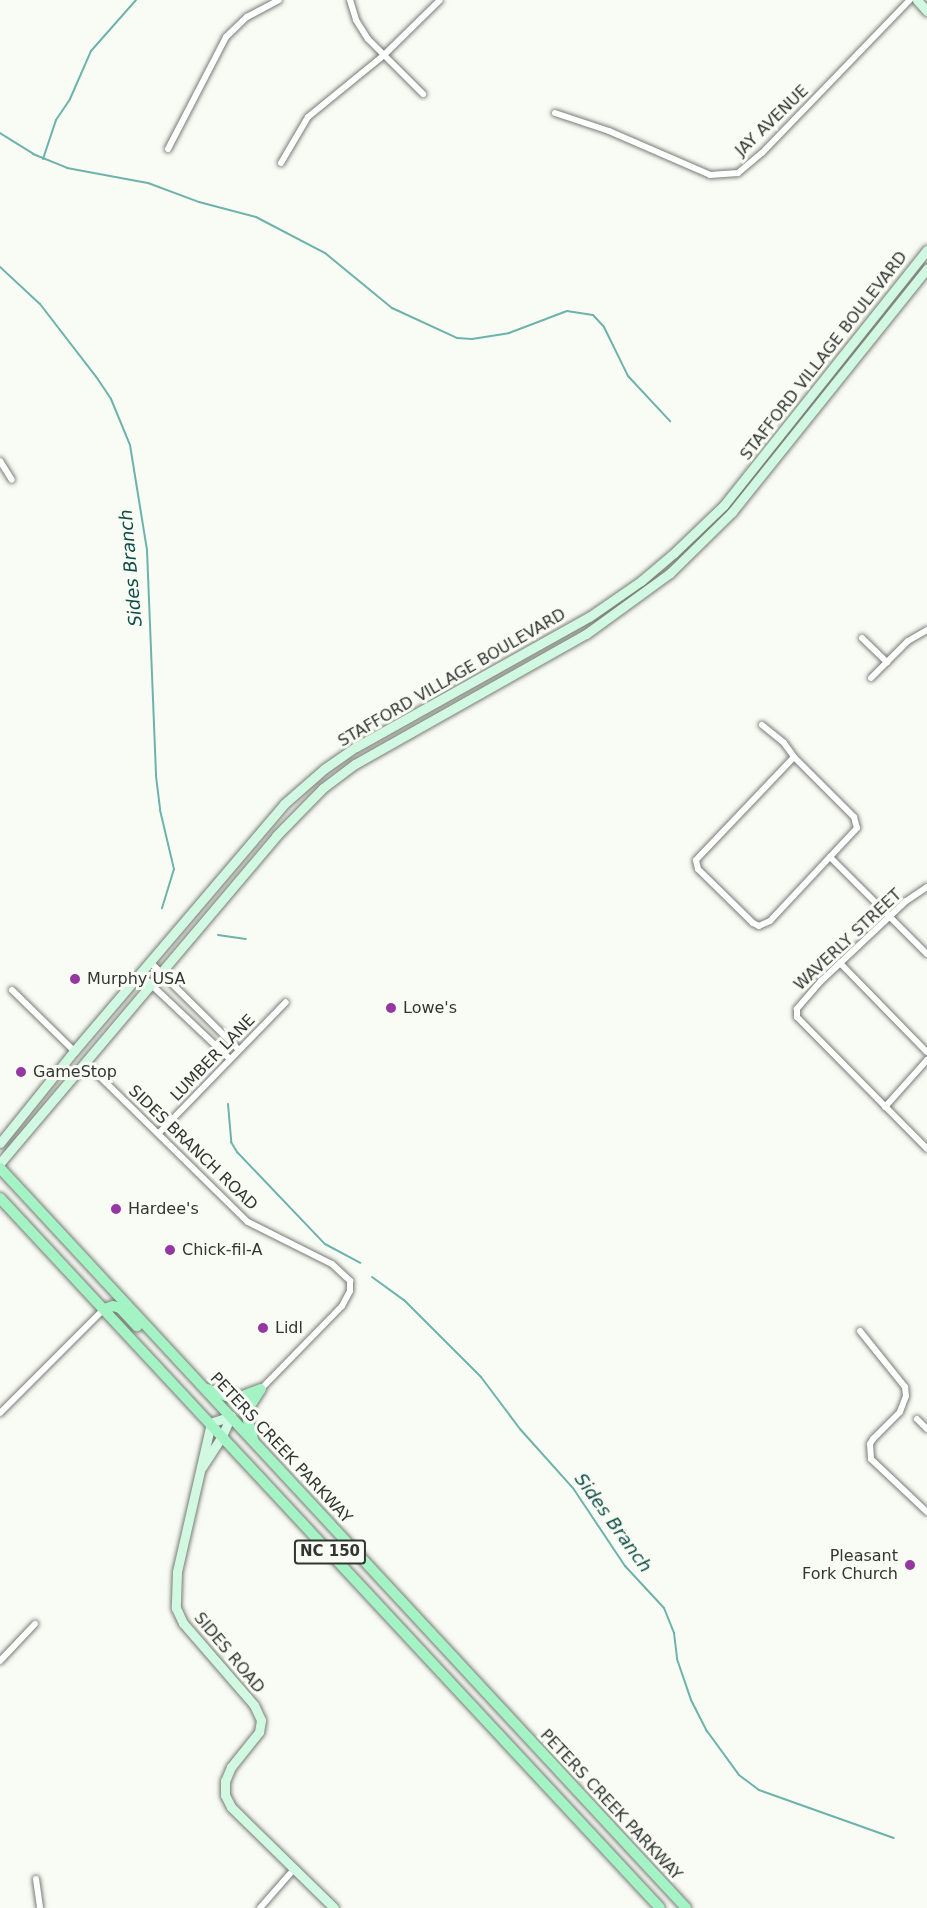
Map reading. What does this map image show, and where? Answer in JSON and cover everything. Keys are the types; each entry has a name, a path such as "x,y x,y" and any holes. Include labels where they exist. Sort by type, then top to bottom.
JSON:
{"main road":[{"path":"917,0 927,11"},
{"name":"STAFFORD VILLAGE BOULEVARD","path":"0,1143 74,1051 284,804 324,769 356,747 589,617 641,581 674,553 724,505 927,250"},
{"name":"STAFFORD VILLAGE BOULEVARD","path":"0,1163 276,836 323,788 355,764 602,624 670,573 738,505 927,269"},
{"name":"PETERS CREEK PARKWAY","path":"0,1168 684,1906"},
{"name":"PETERS CREEK PARKWAY","path":"0,1198 660,1908"},
{"path":"104,1309 113,1306 120,1308 157,1347 179,1360"},
{"path":"204,1388 226,1396 240,1397 261,1389"},
{"path":"254,1440 246,1412 261,1389"},
{"path":"211,1423 231,1416"},
{"name":"SIDES ROAD","path":"199,1472 222,1436 231,1416"},
{"name":"SIDES ROAD","path":"211,1423 177,1572 174,1593 176,1608 188,1630 254,1705 261,1720 260,1732 231,1767 225,1781 225,1795 231,1807 334,1908"}],"street":[{"path":"168,149 226,37 247,17 279,0"},
{"path":"350,0 362,31 423,93"},
{"path":"281,163 308,117 384,55 440,0"},
{"name":"JAY AVENUE","path":"555,113 609,131 710,176 738,173 762,153 910,0"},
{"path":"0,461 12,480"},
{"path":"871,678 914,636 927,630"},
{"path":"862,638 887,662"},
{"path":"762,725 784,743 794,757 854,817 856,828 770,921 759,926 753,923 696,865 698,855 794,757"},
{"path":"830,857 927,954"},
{"name":"WAVERLY STREET","path":"885,1107 797,1017 797,1009 840,963 891,916 927,887"},
{"path":"150,962 238,1050"},
{"path":"840,963 927,1052"},
{"path":"140,974 192,1020 230,1059"},
{"path":"12,990 74,1051"},
{"name":"LUMBER LANE","path":"159,1133 286,1002"},
{"path":"192,1020 201,1011"},
{"path":"927,1060 885,1107 927,1149"},
{"name":"SIDES BRANCH ROAD","path":"85,1062 248,1222 332,1264 350,1281 350,1291 342,1306 261,1389"},
{"path":"0,1413 104,1309"},
{"path":"860,1330 905,1387 906,1396 900,1412 870,1444 871,1459 927,1512"},
{"path":"917,1419 927,1429"},
{"path":"0,1661 35,1623"},
{"path":"261,1908 295,1868"},
{"path":"36,1879 40,1908"}],"waterway":[{"path":"43,159 56,120 70,99 91,51 136,0"},
{"path":"0,133 33,154 67,168 148,183 199,202 256,217 325,253 392,308 457,338 472,339 509,333 567,311 593,315 604,327 628,376 670,421"},
{"name":"Sides Branch","path":"0,267 40,304 97,378 111,399 130,445 147,550 156,776 160,810 174,869 162,908"},
{"name":"Sides Branch","path":"218,935 246,939"},
{"name":"Sides Branch","path":"228,1104 231,1142 237,1152 325,1244 360,1263"},
{"name":"Sides Branch","path":"372,1277 404,1300 481,1377 520,1429 573,1488 625,1566 664,1608 674,1633 677,1659 691,1700 707,1731 739,1775 759,1790 894,1838"}],"place":[{"name":"Murphy USA","path":"75,979"},
{"name":"Lowe's","path":"391,1008"},
{"name":"GameStop","path":"21,1072"},
{"name":"Hardee's","path":"116,1209"},
{"name":"Chick-fil-A","path":"170,1250"},
{"name":"Lidl","path":"263,1328"},
{"name":"Pleasant Fork Church","path":"910,1565"}]}
